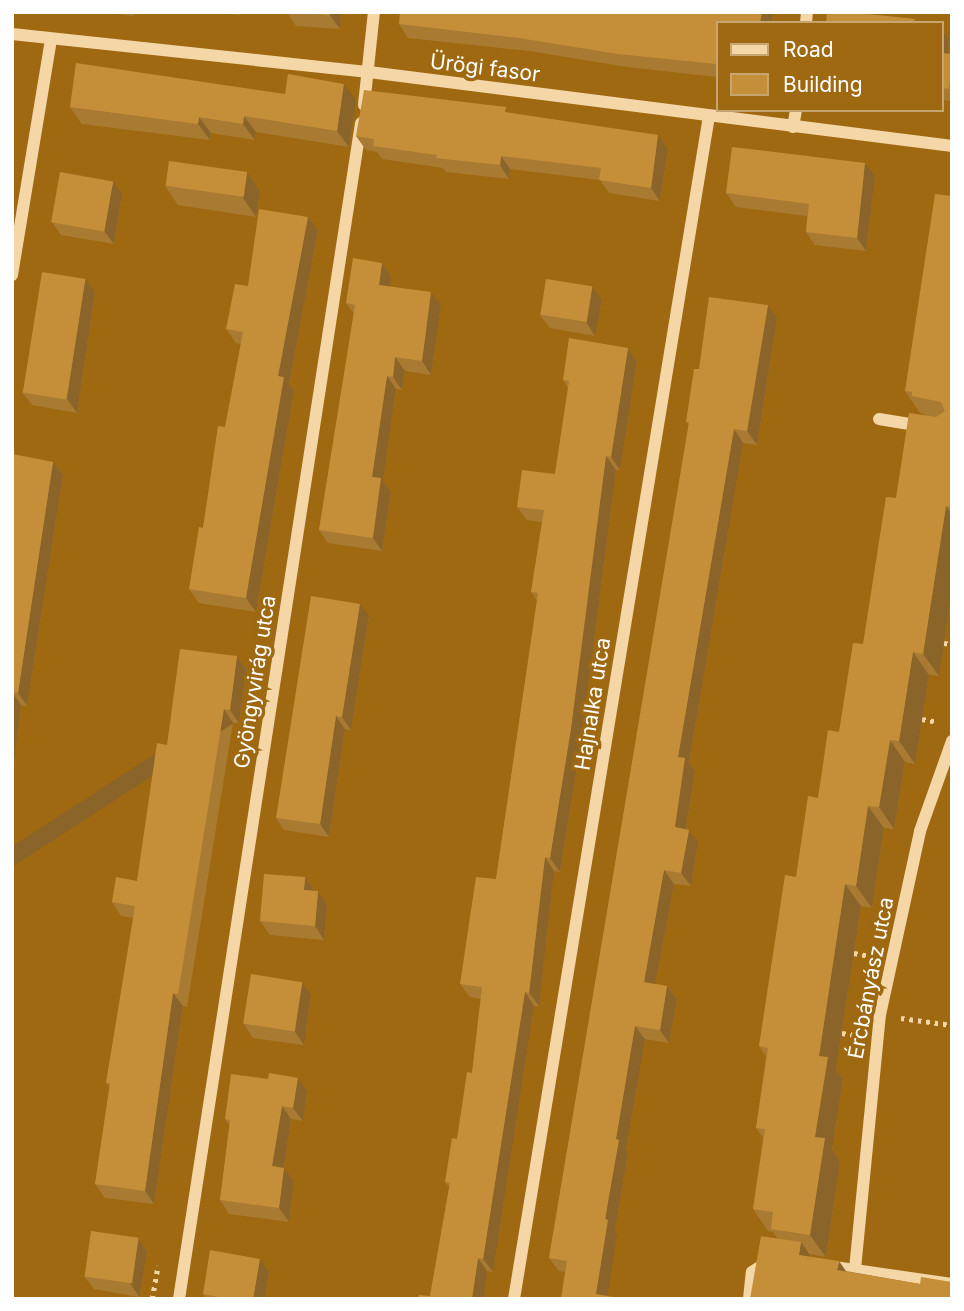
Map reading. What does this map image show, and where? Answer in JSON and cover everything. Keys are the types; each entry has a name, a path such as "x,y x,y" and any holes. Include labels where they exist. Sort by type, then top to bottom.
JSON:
{"street":[{"name":"Gyöngyvirág utca","path":"179,1299 369,72 374,12"},
{"name":"Ürögi fasor","path":"12,34 369,72 952,146"},
{"path":"12,275 51,39"},
{"path":"793,127 796,112"},
{"name":"Hajnalka utca","path":"514,1299 709,116"},
{"path":"879,419 952,431"},
{"name":"Ércbányász utca","path":"855,1269 880,1015 920,831 952,741"},
{"path":"749,1299 752,1272 773,1258 786,1260"},
{"path":"811,1264 952,1284"}],"path":[{"path":"944,643 952,645"},
{"path":"880,1015 952,1024"}],"building":[{"path":"287,12 330,12 330,15"},
{"path":"400,12 762,12 760,21 716,21 716,64 618,54 519,38 399,24"},
{"path":"827,12 915,19 914,21 826,21"},
{"path":"943,53 952,54 949,89 943,88"},
{"path":"76,63 285,94 288,74 344,84 337,131 244,116 243,124 199,117 198,124 70,107"},
{"path":"364,90 506,107 505,112 658,135 651,188 599,180 601,168 501,156 500,165 436,158 437,155 373,146 374,139 356,136"},
{"path":"732,147 865,163 857,238 806,232 809,204 726,193"},
{"path":"169,161 247,172 244,197 166,186"},
{"path":"60,172 113,181 104,232 51,222"},
{"path":"935,194 952,196 952,507 946,506 923,654 913,652 899,741 890,740 879,807 868,806 856,886 845,884 819,1056 828,1057 815,1137 825,1138 810,1235 771,1229 773,1212 753,1209 765,1129 756,1128 768,1048 759,1046 785,875 796,877 808,796 818,798 828,730 839,732 853,643 863,644 886,497 896,498 909,413 936,417 945,411 941,402 912,396 912,392 905,391"},
{"path":"259,209 308,217 278,376 284,377 246,598 189,589 199,527 203,528 218,426 225,427 243,332 226,329 235,284 248,286"},
{"path":"353,258 382,263 379,285 431,292 422,361 395,357 393,377 387,376 372,477 381,478 373,538 319,530 355,305 346,303"},
{"path":"42,272 85,279 66,399 23,392"},
{"path":"546,279 592,286 587,322 540,315"},
{"path":"709,297 768,305 747,431 734,429 678,757 685,758 675,827 689,830 681,873 664,870 644,982 667,986 660,1030 635,1026 616,1139 619,1140 605,1219 608,1220 596,1294 625,1299 561,1299 567,1261 549,1258 689,422 686,422 694,369 699,369"},
{"path":"569,338 628,348 611,457 606,456 571,729 550,858 545,857 529,993 525,992 483,1259 478,1258 472,1299 418,1299 419,1295 430,1296 450,1183 445,1182 452,1138 457,1139 467,1072 472,1073 482,987 460,984 476,877 496,879 538,593 531,592 544,510 517,507 522,470 555,474 569,381 563,380"},
{"path":"12,454 53,462 18,693 12,692"},
{"path":"311,596 360,604 342,717 336,716 320,824 276,818"},
{"path":"180,649 237,656 230,710 224,709 178,994 173,993 145,1191 95,1184 110,1083 106,1083 135,906 112,902 116,877 137,881 157,743 167,745"},
{"path":"264,874 305,877 304,890 318,891 315,926 260,921"},
{"path":"251,974 302,982 295,1032 243,1023"},
{"path":"269,1073 298,1078 293,1108 282,1106 272,1166 284,1168 279,1208 220,1200 230,1120 225,1119 231,1074 268,1079"},
{"path":"91,1231 139,1238 132,1283 85,1277"},
{"path":"761,1236 801,1242 799,1255 839,1261 837,1270 920,1284 921,1277 952,1282 952,1299 750,1299"},
{"path":"210,1250 260,1259 253,1299 229,1299 203,1294"}]}
